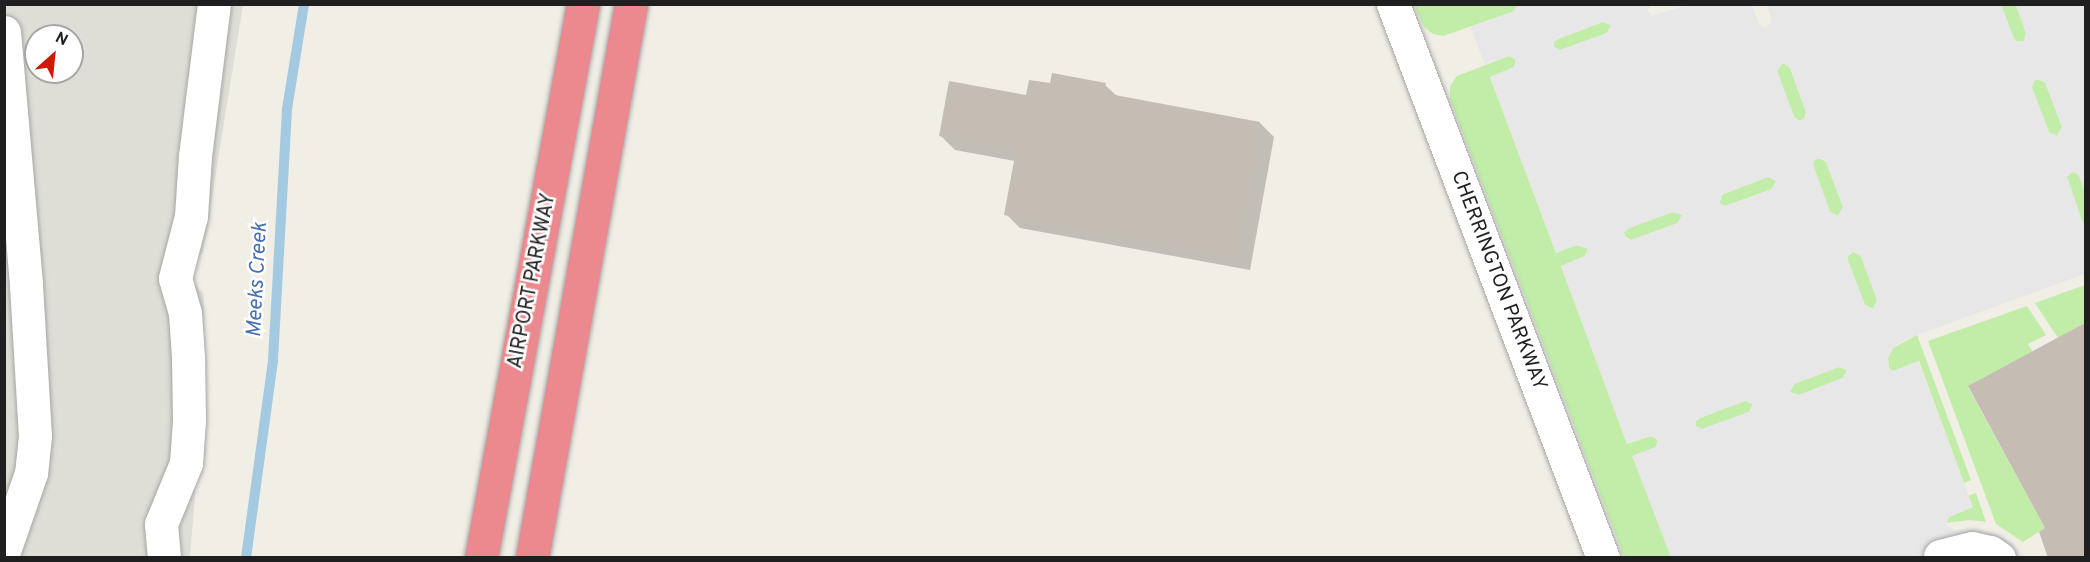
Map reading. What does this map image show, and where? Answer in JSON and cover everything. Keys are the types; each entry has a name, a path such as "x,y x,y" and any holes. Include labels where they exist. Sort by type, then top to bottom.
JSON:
{"highway":[{"name":"AIRPORT PARKWAY","path":"481,558 554,168 581,4"},
{"path":"532,558 630,4"}],"street":[{"path":"164,558 161,524 186,463 188,357 185,313 175,278 191,216 195,156 214,4"},
{"name":"CHERRINGTON PARKWAY","path":"1393,4 1603,558"},
{"path":"4,32 33,387 34,436 18,462 22,504 4,551"},
{"path":"1940,556 1972,548 1990,552 1999,558"}],"shaded area":[{"path":"1519,4 1652,5 1647,11 1652,16 1687,5 1752,5 1759,24 1765,28 1772,22 1767,5 2001,4 2014,39 2020,43 2024,41 2026,33 2016,5 2085,5 2085,192 2078,174 2073,172 2067,177 2085,228 2085,274 1906,339 1893,348 1888,358 1889,368 1893,371 1918,361 1973,507 1949,517 1946,525 1955,530 1976,529 1995,533 2011,542 2025,557 1917,558 1913,555 1905,558 1671,557 1632,456 1656,447 1658,440 1651,436 1627,444 1561,266 1585,256 1588,249 1577,245 1556,253 1490,77 1514,67 1516,60 1509,56 1485,64 1470,27 1512,12","holes":["1603,22 1611,25 1607,33 1560,50 1554,47 1554,42","1783,63 1790,68 1806,112 1806,117 1800,121 1794,117 1777,71","2035,79 2045,82 2062,127 2057,136 2049,132 2032,88","1822,158 1826,162 1843,207 1838,216 1830,212 1813,165 1814,160","1768,177 1776,181 1772,189 1725,206 1719,203 1723,194","1673,212 1682,215 1678,223 1631,240 1625,237 1624,232 1629,228","1852,252 1861,256 1877,300 1873,309 1865,305 1848,256","1839,367 1847,370 1843,378 1799,395 1790,392 1794,384","1745,401 1753,404 1749,412 1702,429 1696,426 1696,421 1700,418"]},
{"path":"4,5 243,5 203,253 185,267 189,278 203,293 204,302 197,471 190,557 5,557"}],"green space":[{"path":"1414,5 1519,5 1512,12 1443,36 1433,34 1424,27"},
{"path":"2001,5 2016,5 2026,33 2024,41 2017,42 2014,39"},
{"path":"1602,22 1611,25 1607,33 1560,50 1554,47 1553,42 1558,39"},
{"path":"1509,56 1516,60 1514,67 1490,77 1556,253 1577,245 1588,249 1585,256 1561,266 1627,444 1651,436 1658,440 1656,447 1633,456 1671,557 1624,557 1450,99 1450,86 1457,76"},
{"path":"1783,63 1790,68 1806,112 1804,120 1800,121 1794,117 1777,71 1778,66"},
{"path":"2038,78 2045,82 2062,127 2057,136 2049,132 2032,88 2032,83"},
{"path":"1819,158 1826,162 1843,207 1838,216 1830,212 1813,165 1814,160"},
{"path":"2073,171 2080,176 2085,192 2085,228 2067,182 2067,177"},
{"path":"1768,177 1776,181 1772,189 1725,206 1719,203 1723,194"},
{"path":"1673,212 1682,215 1678,223 1631,240 1625,236 1624,232 1629,228"},
{"path":"1854,251 1861,256 1877,300 1873,309 1865,305 1848,261 1848,256"},
{"path":"2085,285 2085,323 2058,338 2035,303"},
{"path":"2027,306 2046,335 2028,344 2033,352 1968,387 2045,528 2023,542 1996,524 1928,341"},
{"path":"1917,335 1971,480 1964,483 1919,361 1893,371 1889,368 1888,358 1893,348"},
{"path":"1839,367 1847,370 1843,378 1799,395 1790,392 1794,384"},
{"path":"1745,401 1753,404 1749,412 1702,429 1696,426 1696,421 1700,418"},
{"path":"1976,493 1986,522 1969,520 1946,523 1949,517 1973,507 1968,496"}],"building":[{"path":"1052,73 1106,83 1104,93 1260,122 1236,257 1004,215 1016,150 939,136 949,81 1026,95 1029,80 1050,83"},
{"path":"2085,323 2085,558 2048,558 2039,532 2045,528 1968,386"}],"waterway":[{"name":"Meeks Creek","path":"246,558 273,360 287,109 304,4"}]}
